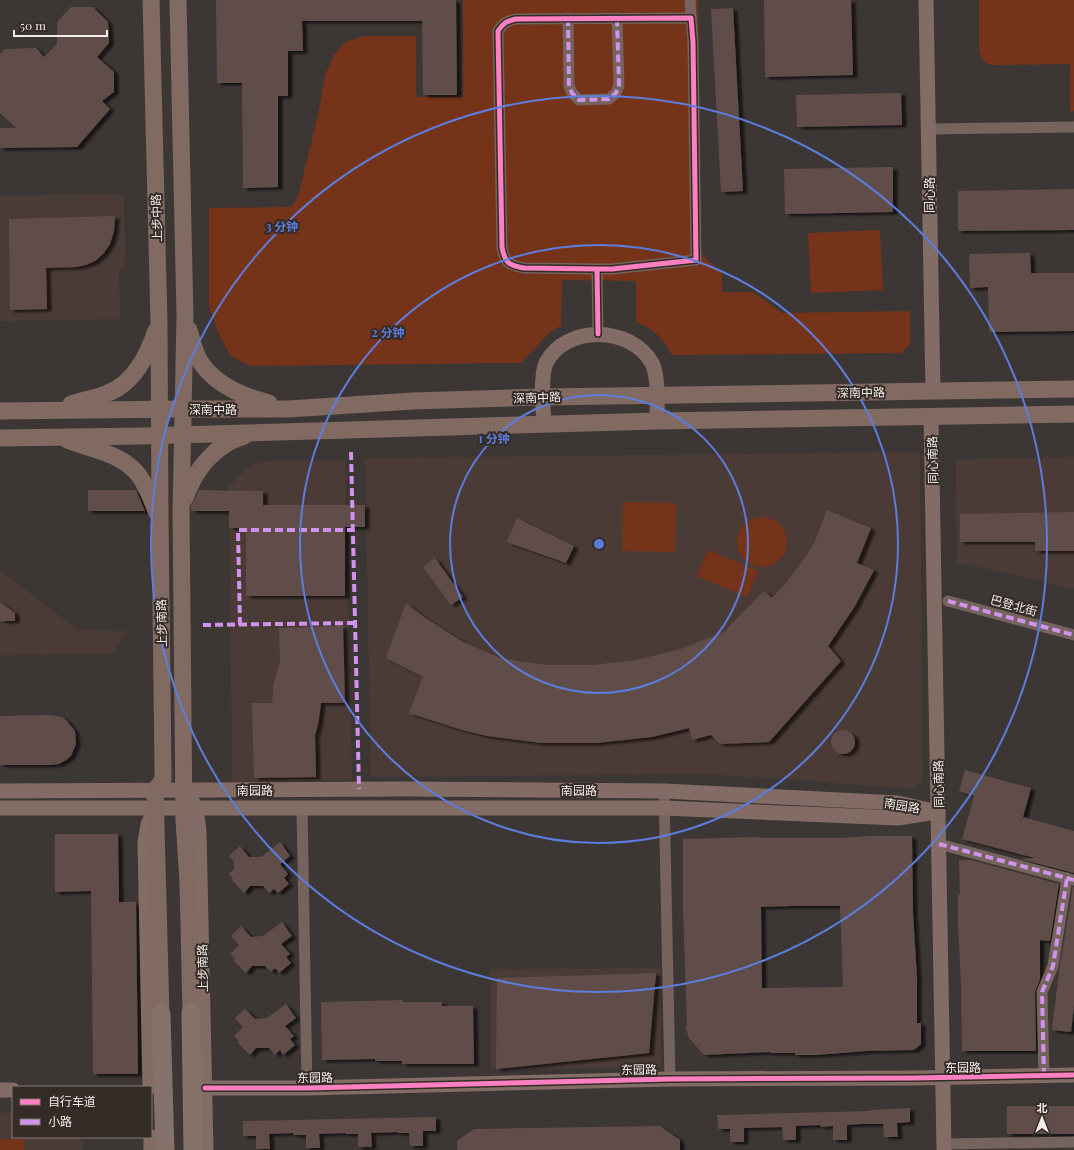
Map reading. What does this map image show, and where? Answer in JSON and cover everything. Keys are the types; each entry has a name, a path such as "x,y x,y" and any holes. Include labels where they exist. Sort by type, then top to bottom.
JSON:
{"highway":[{"path":"190,1013 193,1150"},
{"path":"161,1014 165,1150"}],"main road":[{"name":"上步中路","path":"151,0 159,323 160,435"},
{"path":"178,0 185,317 182,434"},
{"path":"185,317 200,361 210,374 221,383 250,398 288,409"},
{"path":"46,410 109,393 122,385 135,372 145,357 159,323"},
{"name":"深南中路","path":"0,411 288,409 413,401 543,397 1074,389"},
{"name":"深南中路","path":"0,438 657,421 1074,414"},
{"path":"181,512 193,479 213,453 232,440 261,432"},
{"name":"上步南路","path":"182,434 181,512 184,790 190,808 188,883 190,1013"},
{"name":"上步南路","path":"160,435 163,780 155,790 161,1014"},
{"path":"57,436 75,444 111,455 130,466 139,476 160,518"}],"street":[{"path":"690,0 693,50 696,260 597,269 524,268 508,263 504,257 502,247 498,31 502,25 508,20 568,18 691,18"},
{"name":"同心路","path":"926,0 933,391"},
{"path":"568,18 569,86 572,93 579,100 609,99 616,94 618,85 617,18"},
{"path":"929,129 1074,127"},
{"path":"597,269 598,334"},
{"path":"544,424 544,369 547,362 560,347 570,341 588,335 598,334 626,340 645,354 654,370 657,421"},
{"name":"同心南路","path":"931,417 944,1147"},
{"name":"巴登北街","path":"948,601 1074,635"},
{"name":"南园路","path":"0,791 413,789 664,791 898,803 938,812"},
{"path":"664,791 670,1078"},
{"name":"南园路","path":"0,808 664,808 898,818 938,812"},
{"name":"上步南路","path":"150,1086 145,842 148,824 156,808"},
{"name":"上步南路","path":"190,808 199,831 206,1150"},
{"path":"302,808 307,1088"},
{"path":"939,844 1071,879 1054,966 1042,992 1044,1076"},
{"name":"东园路","path":"205,1088 307,1088 670,1078 943,1078 1074,1075"},
{"path":"0,1090 12,1090"},
{"path":"151,1138 151,1150"},
{"path":"944,1147 1074,1142"}],"shaded area":[{"path":"463,0 698,0 701,254 722,273 722,292 753,292 782,313 910,311 910,344 901,353 672,355 665,343 653,331 636,322 636,281 562,280 561,326 550,332 521,363 250,366 231,356 220,337 209,306 209,208 291,207 298,197 319,110 325,75 334,55 345,42 364,36 416,36 416,97 463,97"},
{"path":"979,0 1074,0 1074,111 1070,111 1070,64 992,65 983,60 979,50"},
{"path":"124,194 125,270 119,270 120,319 0,321 0,195"},
{"path":"880,230 883,290 811,293 808,233"},
{"path":"920,452 923,782 912,789 703,774 371,777 365,458"},
{"path":"1074,457 1074,589 957,562 956,459"},
{"path":"345,460 352,780 232,782 229,487 241,474 253,465 267,461"},
{"path":"623,502 676,503 675,552 622,551"},
{"path":"757,517 767,517 780,524 787,537 787,547 780,560 767,567 757,567 748,563 741,556 737,547 737,537 741,528 748,521"},
{"path":"708,550 758,571 747,597 697,576"},
{"path":"0,570 78,630 127,631 112,654 0,655"},
{"path":"660,968 661,1068 491,1069 491,969"},
{"path":"0,1113 12,1113 12,1138 83,1138 83,1150 0,1150"},
{"path":"0,1139 24,1139 24,1150 0,1150"}],"building":[{"path":"216,0 456,0 457,95 423,95 422,21 302,21 303,51 288,51 288,96 278,96 278,187 243,188 242,83 217,83"},
{"path":"764,0 851,0 853,75 765,77"},
{"path":"71,7 93,7 108,22 109,43 97,57 114,72 114,92 102,101 110,109 77,147 0,148 0,128 16,128 0,113 0,54 5,49 36,48 44,57 57,44 57,22"},
{"path":"733,8 743,191 721,192 711,9"},
{"path":"901,93 902,125 797,127 796,95"},
{"path":"893,167 893,212 785,214 784,169"},
{"path":"1074,189 1074,230 958,231 958,191"},
{"path":"115,216 114,231 110,244 103,254 95,261 76,267 46,268 47,309 10,310 9,219"},
{"path":"1030,253 1031,273 1074,273 1074,331 989,332 988,287 970,288 969,254"},
{"path":"88,490 136,490 145,511 88,511"},
{"path":"199,490 263,491 263,505 365,505 365,527 345,527 345,596 246,596 246,528 229,528 229,511 191,511 191,506"},
{"path":"827,510 871,528 857,563 874,570 855,606 828,646 841,661 769,742 720,744 711,735 692,740 689,728 652,737 597,743 541,743 487,736 459,729 409,713 423,677 386,658 406,603 424,617 463,642 503,659 547,665 592,665 637,660 681,649 724,632 764,591 772,598 787,582 807,555 815,541"},
{"path":"1074,512 1074,551 1035,551 1035,542 960,542 960,514"},
{"path":"517,518 574,546 566,563 507,542"},
{"path":"435,558 463,597 451,605 423,567"},
{"path":"0,602 15,613 15,621 0,621"},
{"path":"343,626 345,703 321,703 315,735 316,777 254,778 252,703 272,703 274,683 280,661 279,628"},
{"path":"51,715 62,717 75,731 76,744 71,756 59,764 0,765 0,716"},
{"path":"843,730 851,734 855,742 851,750 843,754 835,750 831,742 835,734"},
{"path":"965,770 1031,788 1023,817 1074,831 1074,873 1020,859 1035,858 962,839 974,796 959,791"},
{"path":"55,834 118,834 119,902 136,902 138,1074 93,1074 91,891 55,892"},
{"path":"868,836 912,836 913,913 917,977 917,1023 921,1023 921,1044 914,1050 867,1051 816,1055 795,1055 795,1053 770,1052 704,1055 689,1038 685,1026 687,1026 683,908 683,839 760,837 842,838","holes":["840,906 843,987 762,988 761,907"]},
{"path":"280,842 290,856 280,864 288,874 284,878 289,884 278,893 274,889 269,893 263,886 250,886 244,893 232,880 233,879 229,874 234,869 234,862 229,856 240,846 249,857 261,857"},
{"path":"959,860 971,860 1059,884 1050,941 1040,940 1040,979 1035,992 1036,1051 962,1051 958,923 958,895 960,895"},
{"path":"1073,887 1074,1006 1071,1032 1052,1030 1059,971"},
{"path":"282,922 292,936 281,944 290,954 286,957 291,963 279,973 275,968 271,972 265,966 252,966 246,973 233,960 235,959 230,954 239,945 231,936 241,926 251,937 263,936"},
{"path":"656,973 649,1053 496,1069 497,978"},
{"path":"403,1000 403,1002 442,1002 442,1006 473,1006 474,1064 402,1064 402,1061 375,1061 375,1059 322,1060 321,1002"},
{"path":"286,1004 296,1018 285,1026 294,1036 290,1039 295,1045 283,1055 280,1050 275,1055 269,1048 256,1048 250,1055 237,1042 239,1041 234,1036 243,1027 235,1018 245,1009 255,1019 267,1018"},
{"path":"1007,1106 1074,1106 1074,1134 1007,1134"},
{"path":"910,1108 910,1122 897,1123 898,1137 884,1137 883,1124 860,1124 847,1125 847,1140 833,1140 833,1126 821,1127 820,1125 796,1126 796,1140 783,1140 782,1127 744,1128 744,1142 730,1142 730,1129 718,1129 717,1115 871,1111 870,1110"},
{"path":"436,1117 436,1131 423,1131 423,1146 410,1146 409,1133 397,1132 371,1133 372,1147 358,1147 358,1134 345,1133 319,1134 320,1148 306,1148 306,1135 293,1135 293,1133 269,1134 270,1149 256,1149 256,1136 243,1136 243,1121"},
{"path":"660,1126 680,1140 680,1150 457,1150 457,1141 474,1129"}],"marked path":[{"path":"568,18 569,86 572,93 579,100 609,99 616,93 619,85 617,18"},
{"path":"351,452 359,789"},
{"path":"240,625 238,530 354,530"},
{"path":"948,601 1074,635"},
{"path":"203,625 356,623"},
{"path":"939,844 1074,880"},
{"path":"1044,1076 1042,992 1053,966 1067,878"}],"cycle path":[{"path":"597,269 524,268 514,266 504,257 502,247 498,31 506,23 516,19 691,18 693,42 696,260 612,269 597,269 598,334"},
{"path":"205,1088 307,1088 670,1079 915,1078 1074,1075"}]}
